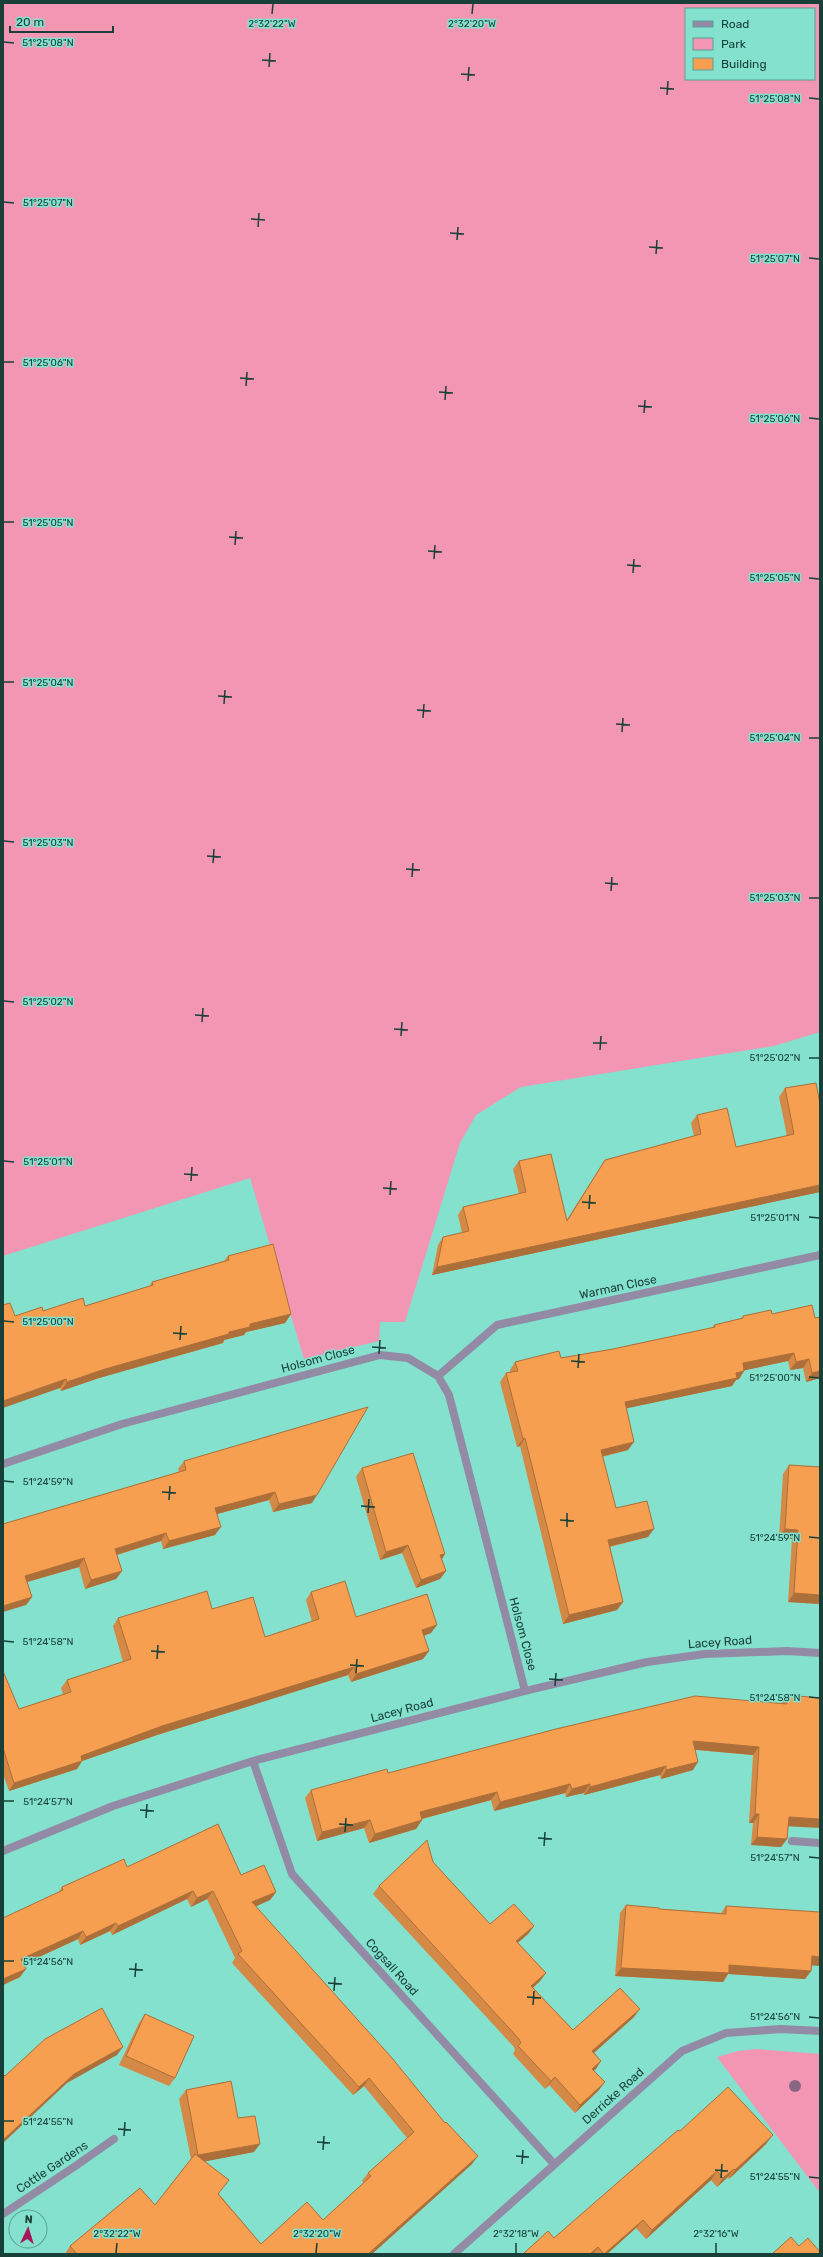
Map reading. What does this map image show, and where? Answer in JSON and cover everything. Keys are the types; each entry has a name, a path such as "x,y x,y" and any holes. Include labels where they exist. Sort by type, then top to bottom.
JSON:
{"street":[{"name":"Warman Close","path":"438,1376 497,1325 820,1255"},
{"name":"Holsom Close","path":"3,1464 122,1424 380,1355 408,1358 438,1376 449,1395 525,1691"},
{"name":"Lacey Road","path":"3,1851 113,1806 253,1761 525,1691 647,1662 705,1654 787,1651 820,1653"},
{"name":"Cogsall Road","path":"253,1761 292,1874 554,2164"},
{"path":"792,1841 820,1843"},
{"name":"Derricke Road","path":"454,2254 682,2051 726,2033 781,2029 820,2031"},
{"name":"Cottle Gardens","path":"3,2214 74,2167 114,2138"}],"green space":[{"path":"3,3 820,3 820,1032 774,1046 521,1087 476,1115 460,1143 405,1322 380,1322 379,1341 304,1359 250,1178 3,1256"},
{"path":"757,2049 820,2054 820,2193 717,2057 738,2051"}],"building":[{"path":"816,1083 820,1104 820,1185 437,1267 443,1237 469,1231 463,1207 526,1192 519,1161 551,1154 567,1221 605,1160 701,1134 697,1115 727,1108 736,1147 794,1134 785,1088"},
{"path":"273,1244 291,1314 250,1324 250,1327 229,1332 229,1334 105,1369 67,1382 66,1379 3,1401 3,1305 10,1303 15,1316 42,1307 43,1311 83,1298 85,1306 153,1285 152,1282 229,1260 228,1256"},
{"path":"812,1305 815,1318 820,1317 820,1371 812,1373 809,1359 796,1362 794,1353 743,1363 744,1371 736,1373 737,1378 625,1402 634,1442 601,1450 616,1508 647,1501 654,1529 608,1540 623,1602 569,1615 525,1438 523,1439 506,1373 518,1371 515,1362 559,1351 561,1358 613,1349 715,1327 714,1325 743,1318 743,1316 771,1310 772,1314"},
{"path":"368,1407 317,1495 279,1504 275,1492 215,1508 221,1527 169,1541 166,1533 115,1549 122,1571 91,1580 84,1558 25,1576 32,1597 3,1606 3,1524 186,1470 184,1461"},
{"path":"413,1453 445,1554 440,1555 446,1571 421,1580 408,1545 386,1552 362,1468"},
{"path":"789,1465 820,1467 820,1595 794,1593 798,1530 785,1529"},
{"path":"345,1581 356,1617 427,1594 437,1625 422,1630 429,1651 356,1674 354,1667 162,1726 81,1756 82,1761 14,1783 3,1748 3,1671 19,1709 71,1692 67,1680 131,1659 118,1618 207,1591 212,1609 253,1597 265,1637 319,1619 311,1592"},
{"path":"787,1695 820,1698 820,1819 789,1817 787,1839 757,1837 759,1814 755,1814 759,1747 693,1741 698,1762 666,1770 666,1766 590,1787 590,1784 572,1789 570,1784 500,1802 497,1792 420,1812 422,1820 375,1834 370,1820 322,1832 311,1790 387,1769 388,1773 556,1729 695,1696 787,1704"},
{"path":"218,1824 241,1875 264,1865 276,1892 252,1902 392,2058 445,2123 446,2122 478,2156 368,2254 77,2254 70,2246 140,2188 155,2205 195,2154 229,2180 218,2194 261,2244 307,2202 323,2220 371,2176 368,2173 414,2132 369,2078 359,2087 238,1954 242,1951 213,1891 197,1898 193,1891 118,1926 116,1923 86,1937 83,1931 21,1959 26,1969 3,1979 3,1918 63,1890 62,1887 124,1859 127,1867"},
{"path":"427,1840 433,1862 490,1924 514,1904 534,1926 516,1941 546,1973 531,1986 573,2030 620,1988 640,2009 592,2051 601,2061 592,2069 605,2082 580,2105 555,2077 551,2081 518,2046 521,2043 519,2039 379,1886"},
{"path":"626,1905 726,1914 726,1906 820,1912 820,1957 812,1956 811,1971 729,1965 729,1973 621,1968"},
{"path":"102,2008 123,2047 74,2074 3,2140 3,2074 5,2076 45,2039"},
{"path":"145,2014 194,2036 175,2078 126,2056"},
{"path":"231,2081 238,2118 255,2116 260,2144 198,2155 186,2090"},
{"path":"728,2087 773,2135 735,2170 734,2169 723,2178 717,2171 652,2230 643,2220 604,2254 598,2247 590,2254 523,2254 548,2231 554,2238 678,2130 680,2131"},
{"path":"791,2237 799,2246 808,2238 820,2254 772,2254"}]}
